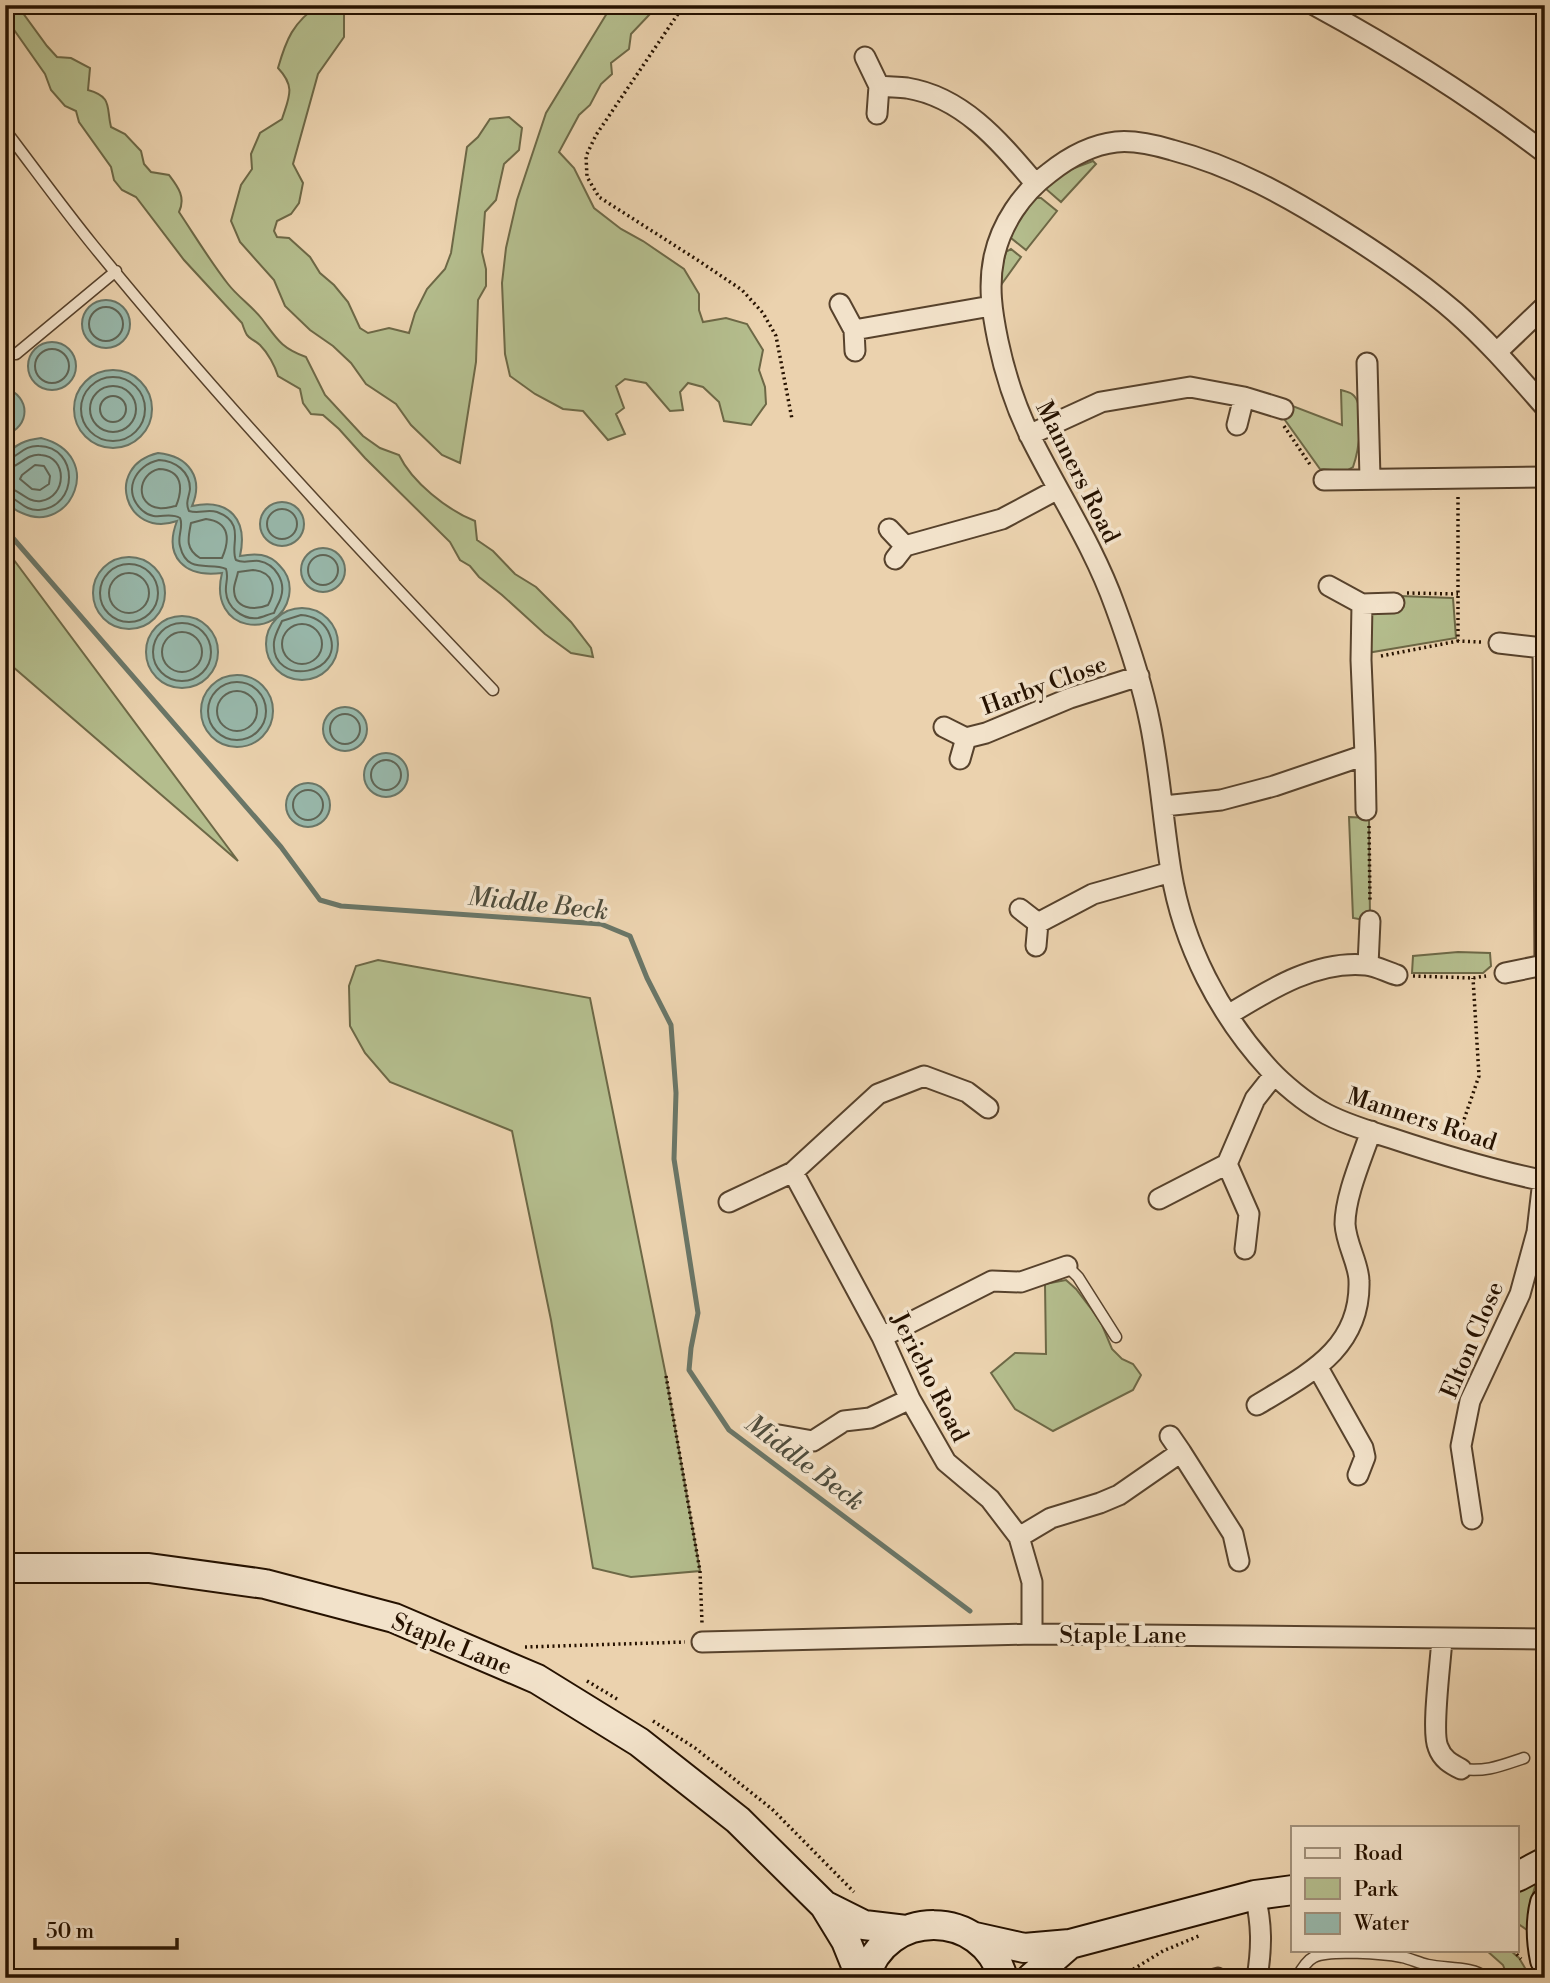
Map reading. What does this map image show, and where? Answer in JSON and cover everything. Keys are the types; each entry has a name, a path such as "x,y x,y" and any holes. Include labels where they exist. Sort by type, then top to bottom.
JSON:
{"street":[{"path":"1314,5 1447,83 1545,153"},
{"path":"865,57 879,86 877,114"},
{"path":"879,86 928,94 973,117 1035,183"},
{"name":"Manners Road","path":"1544,1181 1450,1158 1322,1112 1274,1075 1228,1016 1202,970 1182,921 1171,872 1164,806 1150,722 1139,676 1114,603 1090,547 1029,435 1014,399 991,306 995,254 1013,210 1035,183 1068,159 1088,149 1118,142 1154,145 1211,161 1282,194 1400,268 1497,352 1545,407"},
{"path":"840,304 854,330 855,351"},
{"path":"854,330 991,306"},
{"path":"1497,352 1545,306"},
{"path":"1367,363 1370,478"},
{"path":"1029,435 1101,402 1190,387 1244,397 1283,409"},
{"path":"1237,425 1244,397"},
{"path":"1324,480 1545,477"},
{"path":"890,529 900,552 1002,519 1058,489"},
{"path":"1329,586 1362,604 1394,603"},
{"path":"1362,604 1366,810"},
{"path":"1499,643 1544,648 1544,965 1505,973"},
{"name":"Harby Close","path":"944,727 966,738 986,733 1070,698 1139,676"},
{"name":"Harby Close","path":"960,759 966,738"},
{"path":"1164,806 1221,800 1274,786 1365,755"},
{"path":"1038,923 1093,894 1171,872"},
{"path":"1020,909 1038,923"},
{"path":"1368,965 1370,922"},
{"path":"1036,946 1038,923"},
{"path":"1228,1016 1272,989 1330,965 1368,965 1397,975"},
{"path":"1158,1199 1227,1164 1255,1100 1274,1075"},
{"path":"729,1202 793,1172 878,1094 924,1076 967,1093 988,1108"},
{"path":"1257,1405 1318,1368 1338,1348 1353,1324 1359,1300 1360,1277 1350,1252 1345,1226 1346,1215 1371,1131"},
{"path":"1227,1164 1249,1214 1245,1248"},
{"name":"Jericho Road","path":"793,1172 882,1337 910,1399 946,1462 990,1499 1019,1537 1032,1582 1032,1634"},
{"name":"Elton Close","path":"1472,1519 1461,1446 1470,1401 1520,1294 1538,1232 1544,1181"},
{"path":"882,1337 992,1281 1021,1282 1067,1266"},
{"path":"1318,1368 1363,1448 1365,1457 1358,1475"},
{"path":"779,1435 813,1441 844,1421 870,1418 910,1399"},
{"path":"1019,1537 1051,1518 1119,1495 1176,1444 1233,1534 1239,1561"},
{"name":"Staple Lane","path":"5,1568 149,1568 265,1584 394,1618 537,1679 639,1742 738,1820 824,1905 846,1941 863,1978"},
{"name":"Staple Lane","path":"702,1642 1032,1634 1545,1639"},
{"path":"1442,1638 1435,1738 1442,1756 1461,1769"},
{"path":"1518,1876 1545,1862"},
{"path":"863,1978 873,1958 883,1946 906,1930 934,1924 1024,1948 1070,1944 1255,1895 1291,1890"},
{"path":"1255,1895 1262,1943 1257,1978"},
{"path":"1544,1959 1541,1938 1545,1903"},
{"name":"Staple Lane","path":"824,1905 864,1925 906,1930"},
{"path":"975,1937 995,1957 1003,1978"},
{"path":"1518,1938 1544,1959"},
{"path":"1031,1978 1070,1944"}],"lane":[{"path":"5,130 116,271 274,456 493,690"},
{"path":"16,354 116,271"},
{"path":"1067,1266 1078,1277 1115,1337"},
{"path":"1461,1769 1479,1771 1524,1758"},
{"path":"1297,1978 1303,1967 1314,1957 1328,1953 1405,1957 1430,1966 1472,1971 1487,1978"},
{"path":"1199,1978 1218,1973 1229,1978"}],"path":[{"path":"684,5 596,135 586,156 587,177 599,197 742,290 763,313 776,337 792,419"},
{"path":"1458,477 1458,641"},
{"path":"1361,660 1458,641 1499,643"},
{"path":"1366,810 1369,818 1370,922"},
{"path":"1397,975 1473,978 1505,973"},
{"path":"1450,1158 1479,1076 1473,978"},
{"path":"531,1653 519,1647 702,1642 701,1571 666,1376"},
{"path":"580,1677 627,1705"},
{"path":"649,1719 695,1748 772,1809 863,1899"},
{"path":"1119,1978 1163,1951 1204,1934"}],"green space":[{"path":"5,5 17,5 57,57 71,58 90,68 88,90 105,100 111,127 125,134 141,151 144,164 151,172 169,175 181,197 179,212 215,266 280,342 306,357 325,395 363,436 380,448 399,455 412,475 431,494 453,510 475,521 477,540 493,551 515,574 536,587 571,622 591,648 593,657 571,653 545,634 460,560 450,542 339,429 323,415 311,414 303,403 300,389 278,376 268,356 260,345 247,335 242,323 184,260 136,197 122,190 114,180 111,167 79,122 76,111 65,106 51,90 45,74 5,17"},
{"path":"319,5 346,5 344,37 318,74 293,164 303,183 299,203 291,214 277,221 274,231 277,237 289,238 310,257 320,273 348,302 360,328 368,333 389,328 409,333 427,289 445,269 451,253 467,147 478,137 490,119 509,117 522,128 519,150 504,164 496,200 485,212 482,252 486,286 478,300 476,362 460,463 442,455 411,425 396,404 366,384 351,363 285,306 274,280 240,242 231,221 241,185 252,169 251,154 260,133 282,119 287,104 289,87 278,68 284,49 297,25"},
{"path":"612,5 653,5 651,13 631,34 629,49 611,63 612,74 601,84 590,105 579,115 559,152 574,168 594,208 621,229 684,269 699,294 699,310 703,322 726,318 747,324 763,350 759,370 765,387 766,404 751,425 724,421 719,402 703,387 688,383 680,392 683,410 670,411 646,383 625,379 616,386 624,408 616,414 625,434 608,440 583,411 563,409 510,376 505,354 502,283 506,248 517,200 546,113"},
{"path":"1093,161 1096,164 1061,202 1046,189 1047,184 1069,170"},
{"path":"1035,198 1041,198 1057,211 1026,250 1011,238 1012,230"},
{"path":"1011,249 1021,257 1001,285 998,283 1006,252"},
{"path":"1341,390 1352,394 1359,408 1360,429 1355,460 1353,467 1346,471 1320,469 1285,420 1290,405 1342,425"},
{"path":"5,548 238,861 5,660"},
{"path":"1399,596 1453,598 1456,638 1367,653 1370,617 1373,612"},
{"path":"1349,817 1369,818 1370,921 1353,918"},
{"path":"1458,952 1490,953 1491,966 1483,973 1412,973 1413,956"},
{"path":"378,960 590,998 666,1376 700,1571 631,1577 593,1568 551,1320 512,1131 390,1082 365,1053 350,1026 349,986 356,966"},
{"path":"1066,1280 1076,1289 1102,1325 1112,1349 1122,1359 1133,1364 1141,1375 1133,1390 1053,1431 1015,1409 991,1373 1015,1353 1046,1354 1045,1284"},
{"path":"1537,1880 1529,1907 1527,1930 1518,1924 1518,1891"},
{"path":"1488,1952 1512,1952 1531,1978 1508,1978 1503,1965"}],"water":[{"path":"106,300 123,307 130,324 123,341 106,348 89,341 82,324 89,307"},
{"path":"52,342 69,349 76,366 69,383 52,390 35,383 28,366 35,349"},
{"path":"113,370 128,373 141,381 149,394 152,409 149,424 141,437 128,445 113,448 98,445 85,437 77,424 74,409 77,394 85,381 98,373"},
{"path":"5,388 20,398 24,412 20,425 5,435"},
{"path":"41,438 61,447 73,460 77,475 75,490 67,504 55,513 40,517 22,513 10,506 5,495 4,478 5,456 21,443"},
{"path":"158,453 178,459 191,470 196,486 192,506 217,505 233,514 241,532 240,556 266,556 283,569 290,588 289,596 283,610 273,620 246,624 234,619 225,608 220,593 222,573 197,572 180,562 175,555 173,534 177,521 159,524 144,520 134,511 127,499 126,485 130,472 141,460"},
{"path":"282,502 291,503 298,508 303,515 303,533 298,540 291,545 282,546 273,545 266,540 261,533 260,524 261,515 266,508 273,503"},
{"path":"323,548 332,549 339,554 344,561 344,579 339,586 332,591 323,592 314,591 307,586 302,579 301,570 302,561 307,554 314,549"},
{"path":"129,557 149,563 159,573 165,593 159,613 149,623 129,629 109,623 99,613 93,593 99,573 109,563"},
{"path":"302,608 322,614 332,624 338,644 332,664 322,674 302,680 282,674 272,664 266,644 272,624 282,614"},
{"path":"182,616 202,622 212,632 218,652 212,672 202,682 182,688 162,682 152,672 146,652 152,632 162,622"},
{"path":"237,675 257,681 267,691 273,711 267,731 257,741 237,747 217,741 207,731 201,711 207,691 217,681"},
{"path":"345,707 361,713 367,729 361,745 345,751 329,745 323,729 329,713"},
{"path":"386,753 402,759 408,775 402,791 386,797 370,791 364,775 370,759"},
{"path":"308,783 324,789 330,805 324,821 308,827 292,821 286,805 292,789"}],"waterway":[{"name":"Middle Beck","path":"5,529 281,847 320,900 341,906 601,924 630,936 647,978 671,1025 676,1093 674,1159 698,1313 689,1370 729,1430 970,1611"}]}
